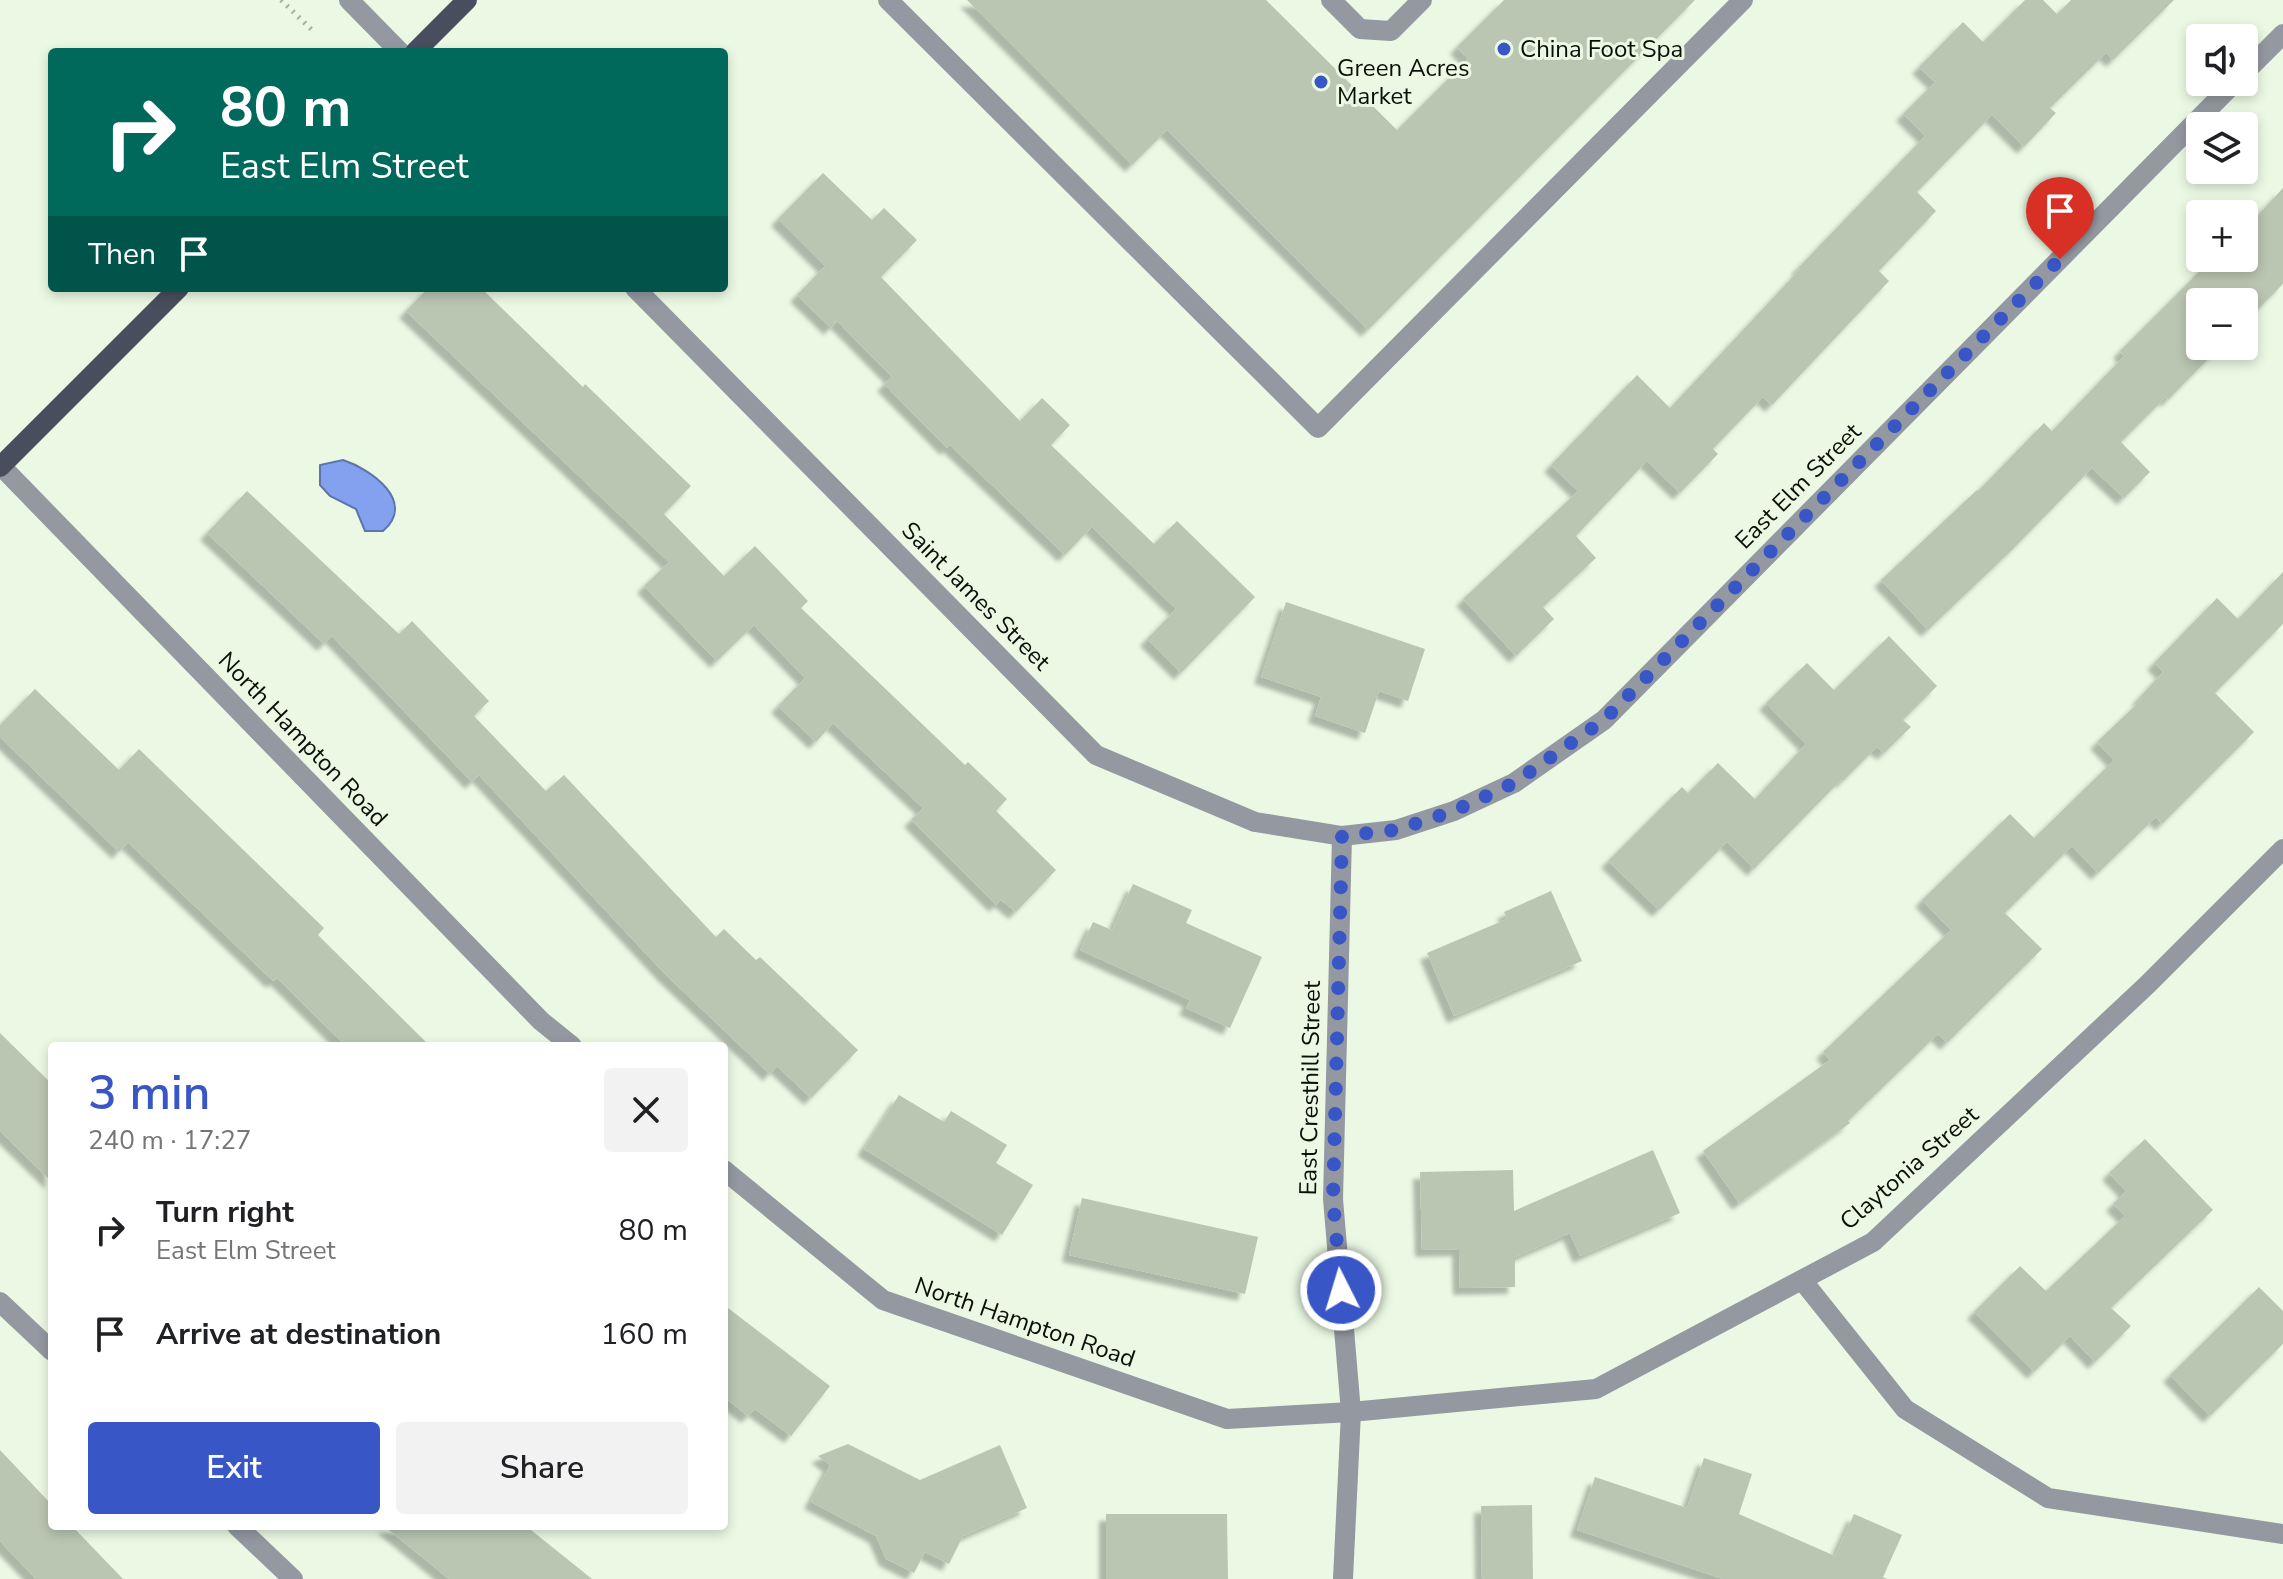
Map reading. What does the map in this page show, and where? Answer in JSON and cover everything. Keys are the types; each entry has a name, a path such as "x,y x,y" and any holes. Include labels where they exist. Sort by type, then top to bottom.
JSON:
{"main road":[{"path":"419,48 467,0"},
{"path":"0,466 175,292"}],"street":[{"path":"349,0 396,48"},
{"path":"888,0 1318,428 1743,0"},
{"path":"1331,0 1360,29 1391,31 1422,0"},
{"path":"2258,59 2283,34"},
{"name":"East Elm Street","path":"1342,836 1396,830 1454,811 1514,783 1604,720 2221,96"},
{"name":"Saint James Street","path":"639,292 1096,755 1255,822 1342,836"},
{"name":"North Hampton Road","path":"0,466 541,1021 567,1042"},
{"name":"East Cresthill Street","path":"1342,836 1333,1199 1351,1412 1343,1579"},
{"name":"Claytonia Street","path":"1351,1412 1596,1389 1873,1242 2147,985 2283,849"},
{"name":"North Hampton Road","path":"728,1173 883,1300 1227,1419 1351,1412"},
{"path":"1802,1280 1905,1409 2048,1498 2283,1534"},
{"path":"0,1302 48,1347"},
{"path":"241,1530 293,1579"}],"path":[{"path":"281,0 314,32"}],"water":[{"path":"343,460 377,479 393,498 395,509 392,520 383,531 365,531 356,509 330,496 320,485 320,465"}],"building":[{"path":"967,0 1266,0 1397,130 1468,59 1457,47 1504,0 1695,0 1368,330 1167,130 1132,165"},
{"path":"2025,0 2043,0 2057,14 2071,0 2174,0 2113,60 2106,53 2050,108 2056,113 2024,147 1992,115 1917,192 1936,211 1879,271 1889,281 1772,405 1763,397 1713,449 1718,454 1680,493 1647,461 1576,536 1596,558 1543,607 1554,619 1516,656 1463,599 1578,491 1551,465 1637,375 1670,408 1925,136 1903,114 1935,82 1919,67 1963,22 1983,42"},
{"path":"823,173 872,220 884,208 917,240 881,277 1020,421 1042,398 1070,425 1051,445 1154,544 1177,521 1255,597 1181,673 1147,639 1176,609 1092,527 1065,555 950,445 947,448 884,384 892,377 837,321 831,328 797,295 825,266 778,219"},
{"path":"2283,188 2283,284 2258,309 2258,288 2186,288 2186,360 2207,360 2121,442 2150,472 2124,498 2092,468 1928,630 1881,580 1978,491 2044,423 2052,431 2124,356 2120,351 2199,272 2258,272 2258,215"},
{"path":"424,292 485,292 691,486 664,514 724,576 755,546 808,601 801,608 965,765 968,762 1007,799 996,811 1056,870 1016,912 1001,900 996,905 911,820 923,808 833,723 816,742 778,706 805,678 754,625 717,661 644,586 669,562 406,311"},
{"path":"247,491 399,634 412,621 489,701 474,716 546,791 564,775 716,937 724,929 756,960 760,957 858,1050 811,1098 777,1066 770,1074 665,974 479,775 472,782 332,636 324,644 207,533"},
{"path":"2283,572 2283,624 2215,693 2254,732 2162,824 2156,817 2098,873 2072,846 2005,913 2042,949 1947,1043 1938,1034 1848,1121 1850,1123 1739,1203 1703,1151 1830,1060 1823,1052 1951,930 1922,900 2010,814 2034,838 2114,760 2097,742 2141,700 2139,698 2163,672 2154,663 2217,598 2238,619"},
{"path":"1286,602 1425,649 1408,701 1379,691 1365,733 1315,716 1321,697 1261,677"},
{"path":"1889,636 1937,686 1903,720 1911,727 1884,753 1877,747 1754,869 1727,842 1659,910 1608,861 1682,787 1688,793 1718,763 1755,799 1806,744 1766,703 1807,663 1834,690"},
{"path":"35,689 119,770 139,749 324,928 318,935 426,1042 342,1042 277,978 273,981 128,842 119,852 0,737 0,725"},
{"path":"1133,884 1192,910 1186,923 1262,957 1230,1028 1186,1008 1190,1000 1080,950 1093,922 1112,930"},
{"path":"1551,891 1582,961 1454,1016 1427,953 1507,919 1504,912"},
{"path":"0,1033 48,1080 48,1178 0,1131"},
{"path":"899,1095 944,1122 951,1111 1007,1145 996,1163 1033,1185 1002,1235 864,1149"},
{"path":"2145,1139 2213,1210 2111,1308 2131,1326 2095,1362 2070,1336 2034,1372 1974,1312 2020,1266 2046,1291 2125,1216 2113,1204 2126,1191 2109,1173"},
{"path":"1653,1150 1680,1213 1580,1256 1570,1233 1515,1257 1515,1287 1460,1288 1459,1249 1422,1250 1420,1172 1513,1170 1514,1211"},
{"path":"1082,1198 1258,1237 1245,1294 1069,1255"},
{"path":"2259,1287 2283,1311 2283,1344 2210,1416 2170,1375"},
{"path":"728,1308 830,1386 791,1436 755,1409 748,1416 728,1400"},
{"path":"848,1444 920,1480 1000,1445 1027,1508 963,1536 949,1564 925,1552 914,1573 886,1559 876,1536 811,1502 830,1465 818,1456"},
{"path":"0,1450 48,1501 48,1530 76,1530 123,1579 36,1579 0,1541"},
{"path":"1704,1458 1752,1474 1739,1514 1835,1556 1854,1514 1902,1535 1883,1577 1887,1579 1723,1579 1577,1530 1595,1477 1687,1508"},
{"path":"1532,1505 1533,1579 1482,1579 1481,1506"},
{"path":"1106,1514 1227,1514 1228,1579 1106,1579"},
{"path":"389,1530 531,1530 592,1579 449,1579"}],"place":[{"name":"China Foot Spa","path":"1504,49"},
{"name":"Green Acres Market","path":"1321,82"}],"route":[{"path":"1341,1290 1333,1199 1342,836 1396,830 1454,811 1514,783 1604,720 2060,259"}]}
